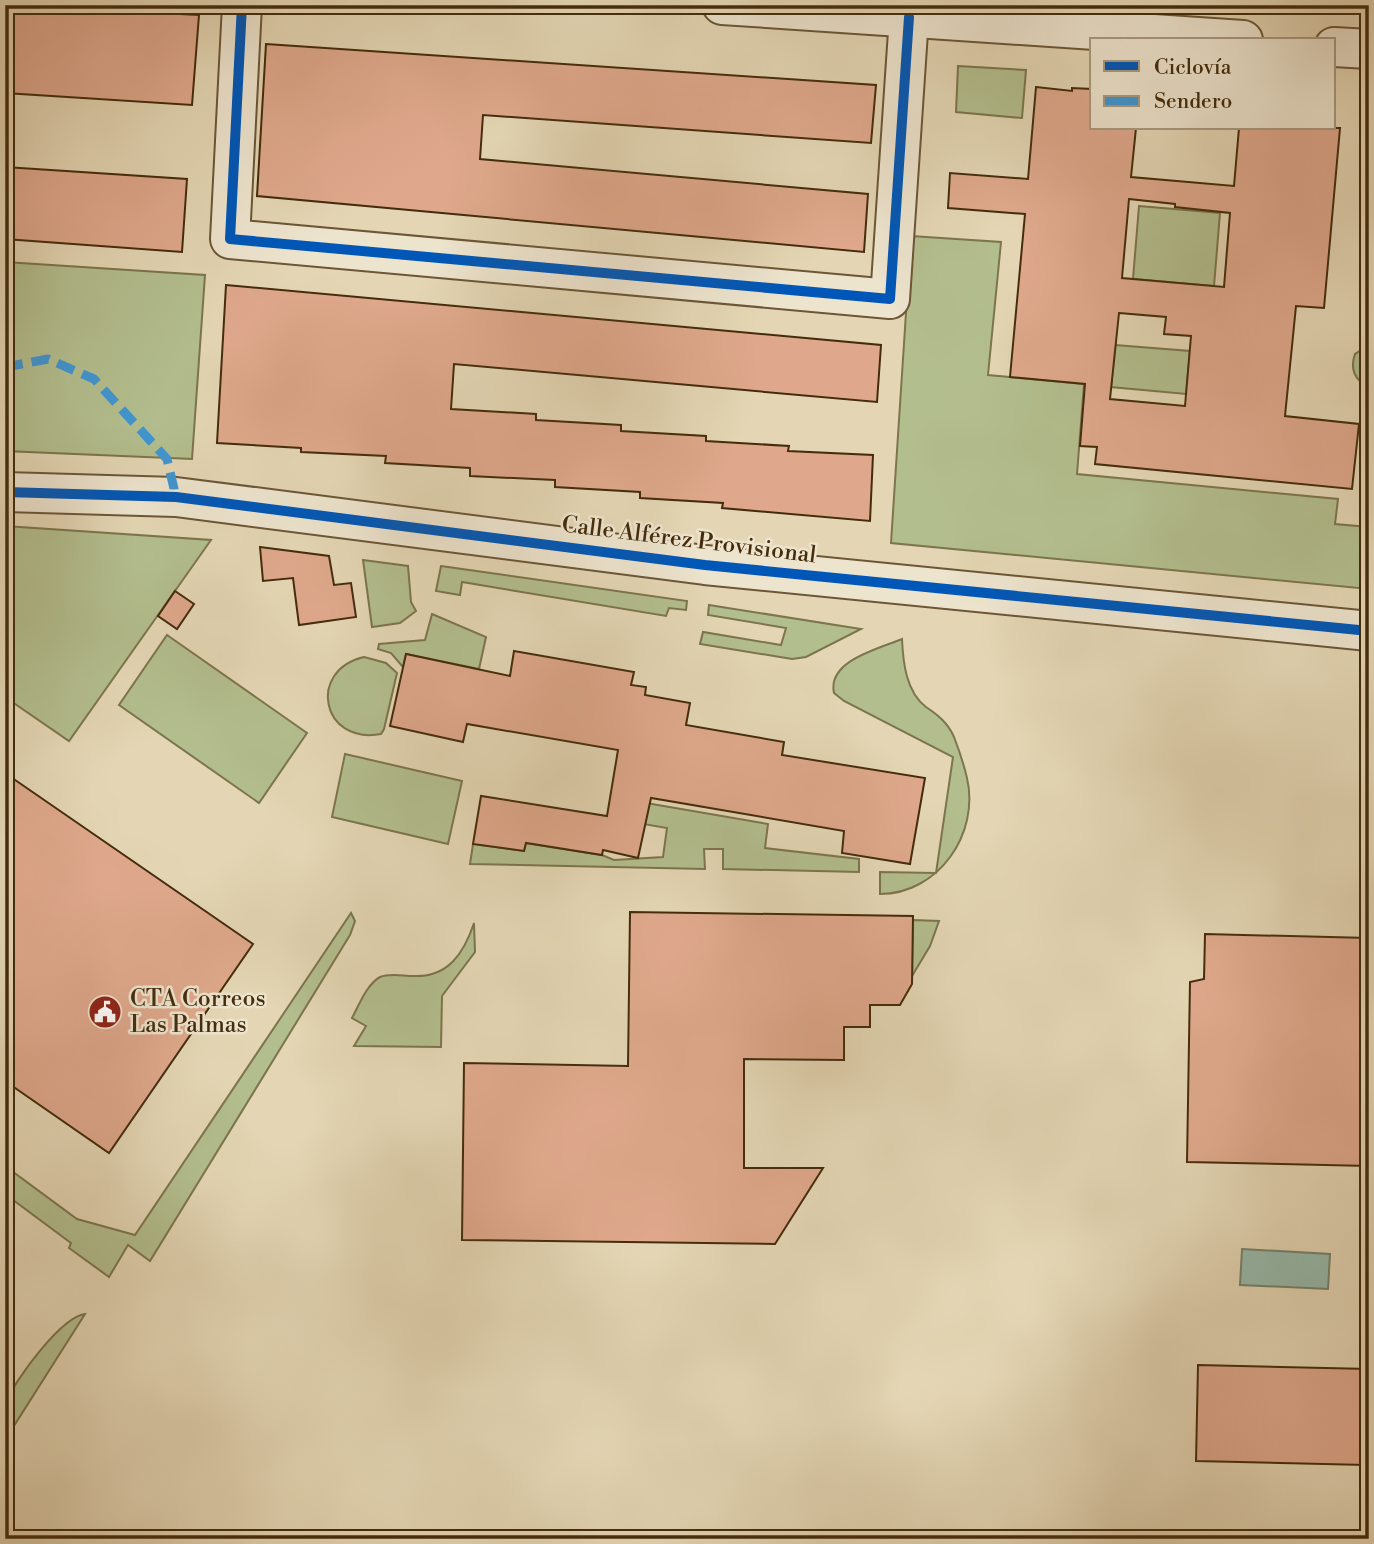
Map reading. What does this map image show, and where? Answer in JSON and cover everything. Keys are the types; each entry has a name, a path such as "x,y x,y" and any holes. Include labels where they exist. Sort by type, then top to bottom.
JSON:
{"street":[{"path":"242,5 230,239 891,299 909,17"},
{"path":"722,5 1214,38"},
{"path":"1336,47 1369,49"},
{"name":"Calle Alférez Provisional","path":"5,492 176,497 705,565 1369,631"}],"green space":[{"path":"958,66 1026,70 1022,118 956,112"},
{"path":"1139,206 1220,213 1214,286 1133,279"},
{"path":"911,236 1001,242 988,375 1084,384 1077,474 1338,499 1335,524 1369,527 1369,589 891,543"},
{"path":"5,262 205,275 192,459 5,451"},
{"path":"1115,345 1190,351 1186,394 1111,387"},
{"path":"1369,345 1369,386 1360,381 1354,373 1353,364 1355,354"},
{"path":"5,526 211,540 69,741 5,697"},
{"path":"363,560 408,566 411,602 416,611 400,623 372,627"},
{"path":"441,566 687,601 686,610 669,608 666,616 462,582 460,595 436,591"},
{"path":"709,605 861,629 806,657 792,659 700,644 703,632 781,645 786,628 708,615"},
{"path":"432,614 486,637 479,669 406,654 403,667 391,653 378,649 379,644 425,640"},
{"path":"167,635 307,733 259,803 119,705"},
{"path":"902,639 910,685 919,701 952,732 967,778 967,820 950,857 936,872 953,757 844,701 834,693 838,672 846,664"},
{"path":"364,657 386,663 397,673 381,734 361,734 345,728 334,718 329,704 329,690 334,676 346,664"},
{"path":"345,754 462,781 448,844 332,817"},
{"path":"623,799 768,824 765,848 859,859 859,872 723,869 723,849 704,849 705,869 470,864 473,844 524,851 526,843 602,855 614,860 663,857 667,828 620,820"},
{"path":"880,872 935,873 920,884 901,891 880,894"},
{"path":"351,913 355,921 350,935 150,1261 128,1245 109,1277 69,1248 71,1243 5,1194 5,1166 77,1219 135,1235"},
{"path":"913,920 939,921 930,946 912,976"},
{"path":"474,923 475,952 442,996 441,1047 354,1046 366,1026 352,1018 375,980 392,975 425,976 445,968 460,953"},
{"path":"85,1314 5,1440 5,1406 19,1379 52,1337 75,1318"}],"shaded area":[{"path":"1242,1249 1330,1254 1328,1289 1240,1285"}],"building":[{"path":"5,5 199,15 192,105 5,93"},
{"path":"266,44 876,85 871,143 483,115 480,159 868,194 864,252 257,196"},
{"path":"1036,87 1072,91 1072,88 1090,89 1090,130 1136,130 1131,177 1234,186 1239,130 1340,128 1324,308 1296,306 1285,416 1359,424 1352,489 1095,464 1097,447 1080,446 1085,384 1010,377 1025,214 948,208 950,173 1028,179","holes":["1129,199 1175,204 1175,207 1230,213 1224,287 1122,278","1119,313 1166,317 1164,334 1191,336 1185,406 1110,399"]},
{"path":"5,167 187,179 182,252 5,239"},
{"path":"226,285 881,345 877,402 454,364 451,409 536,414 536,420 621,425 621,431 706,436 706,441 789,446 788,451 873,455 870,521 722,508 723,503 640,498 640,492 555,487 555,480 470,476 470,468 385,463 386,456 301,452 301,448 217,443"},
{"path":"260,547 329,556 334,585 351,583 356,617 299,625 293,578 263,581"},
{"path":"175,591 194,604 177,629 158,616"},
{"path":"514,651 634,672 631,685 646,687 645,695 690,703 686,725 784,742 782,755 925,778 910,864 842,853 844,831 651,798 638,858 603,850 602,855 526,843 524,851 473,844 481,796 607,816 618,750 467,724 463,742 390,726 406,654 510,676"},
{"name":"CTA Correos Las Palmas","path":"5,773 253,944 109,1153 5,1081"},
{"path":"630,912 913,916 912,984 900,1005 870,1005 870,1027 844,1027 844,1060 744,1059 744,1168 823,1168 775,1244 462,1240 464,1063 628,1066"},
{"path":"1205,934 1369,938 1369,1166 1187,1162 1190,982 1204,979"},
{"path":"1198,1365 1369,1369 1366,1465 1196,1461"}],"marked path":[{"path":"5,367 48,359 94,379 167,459 176,497"}],"cycle path":[{"path":"242,5 230,239 890,299 909,17"},
{"path":"5,492 176,497 705,565 1369,631"}],"place":[{"name":"CTA Correos Las Palmas","path":"105,1012"}]}
